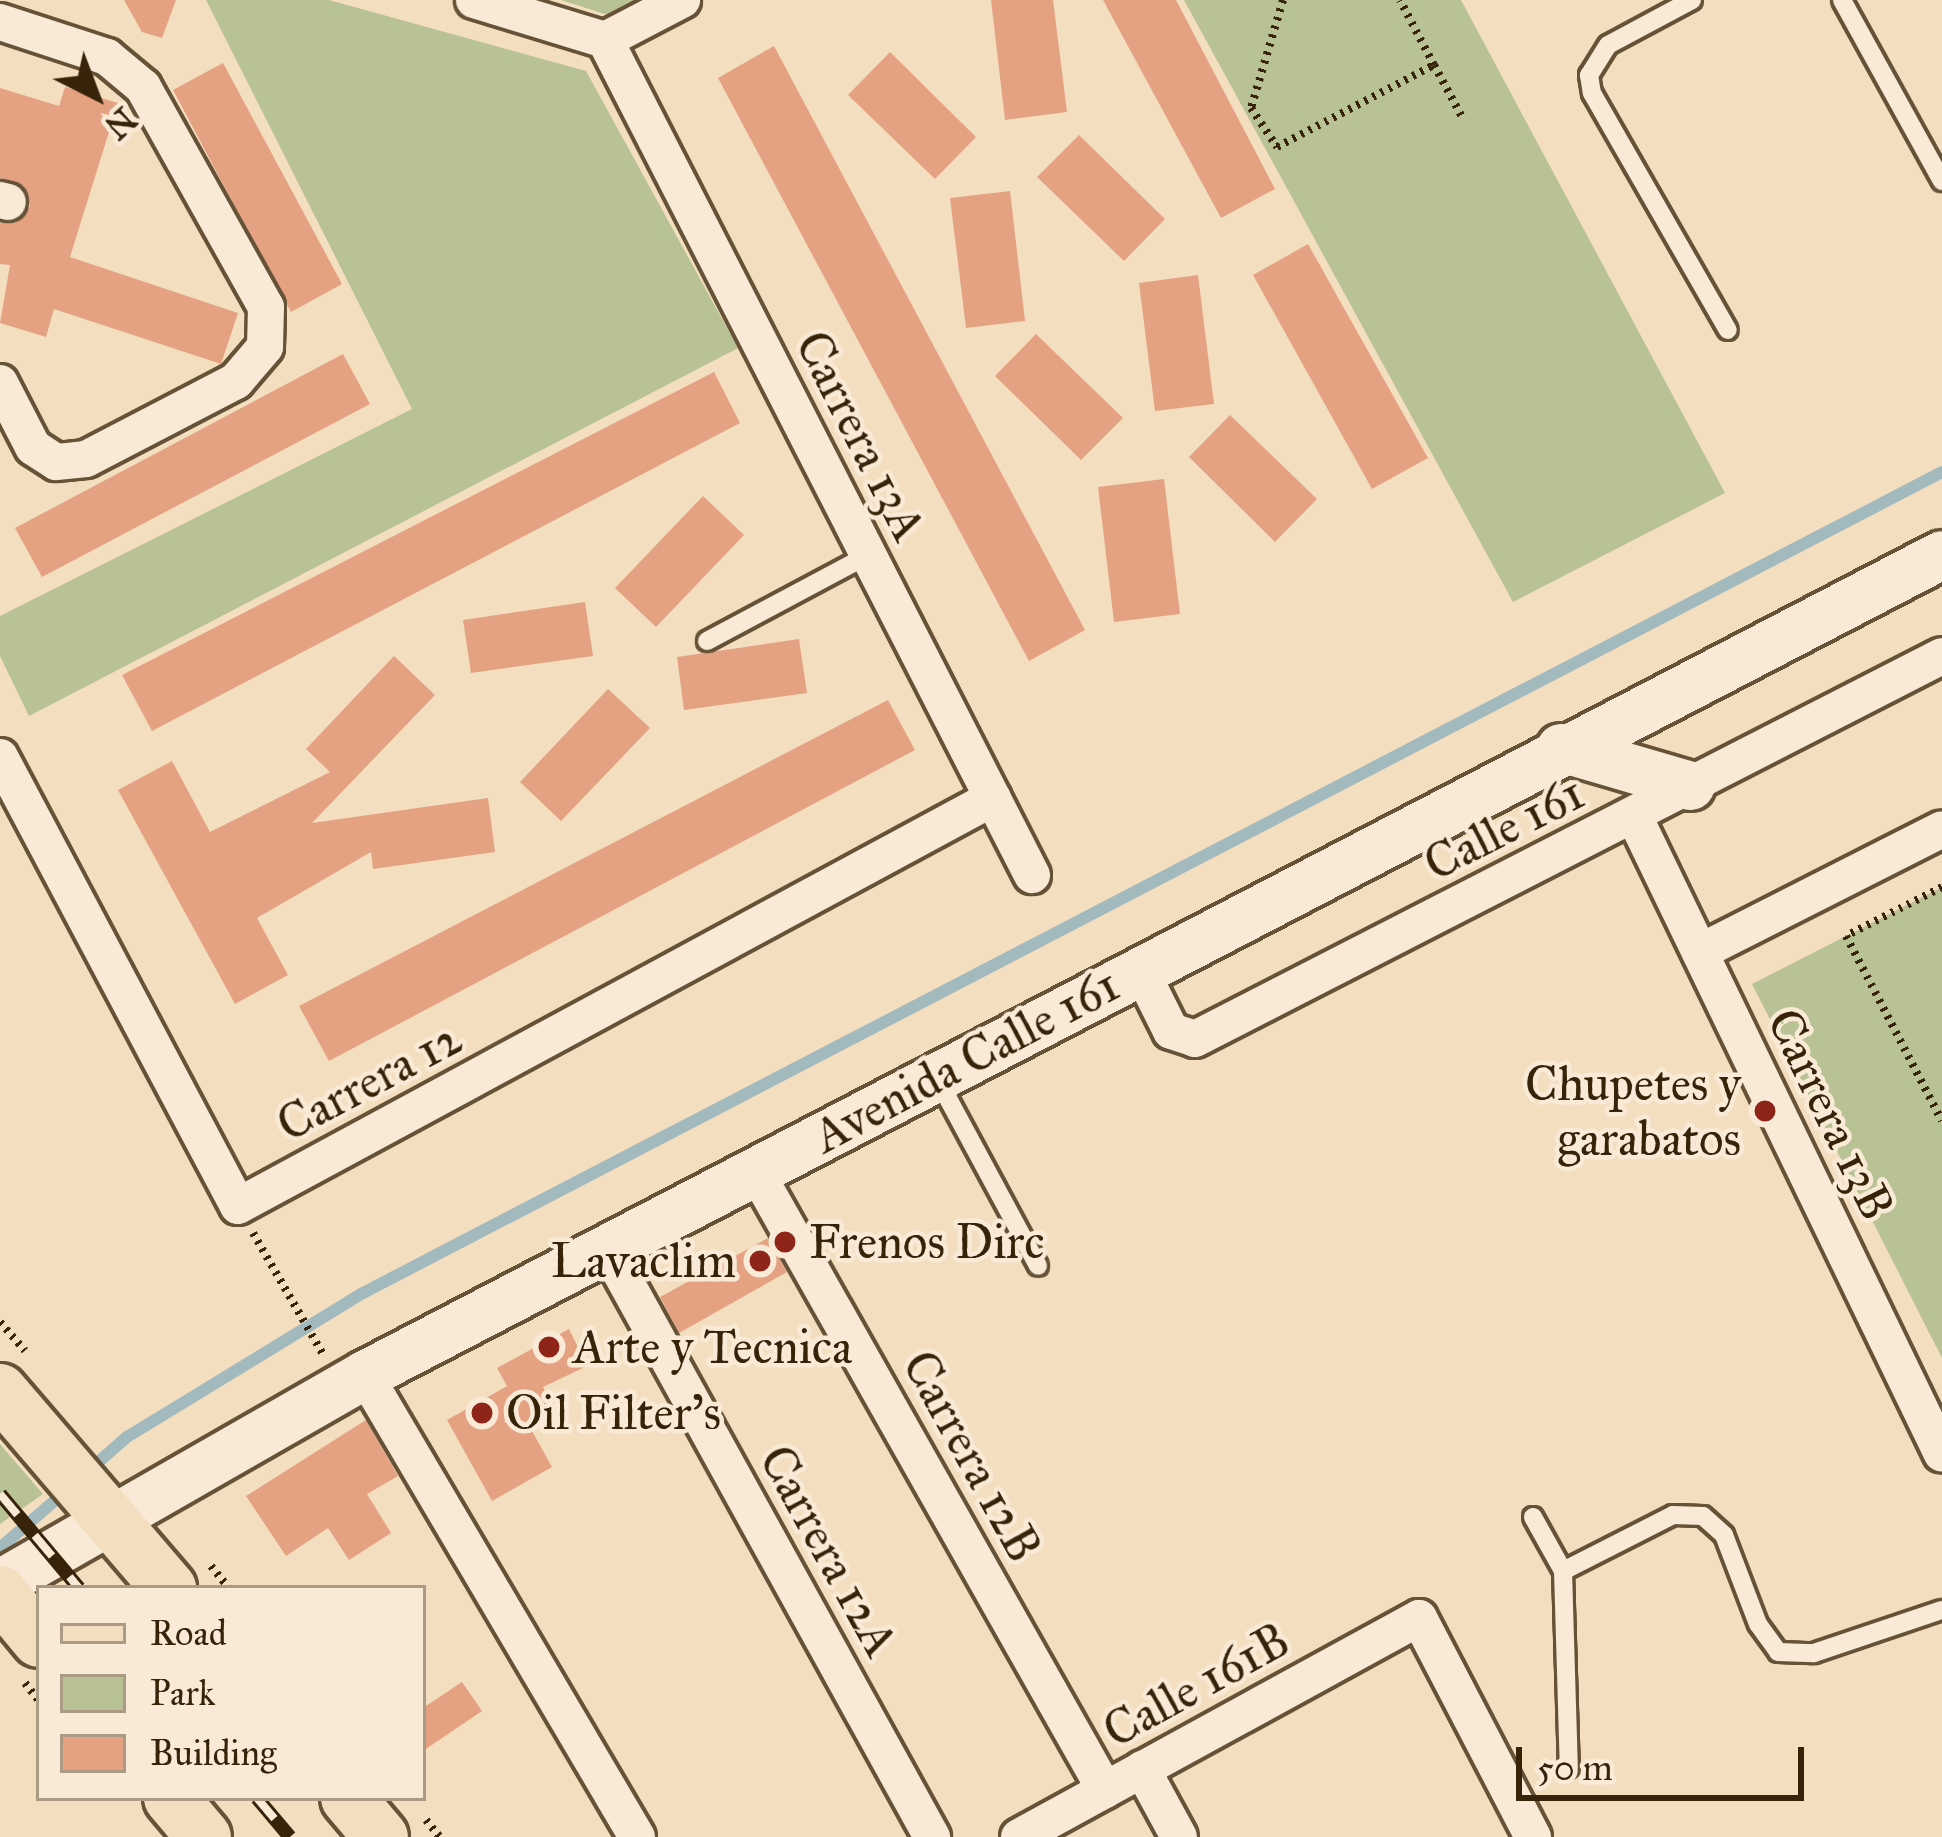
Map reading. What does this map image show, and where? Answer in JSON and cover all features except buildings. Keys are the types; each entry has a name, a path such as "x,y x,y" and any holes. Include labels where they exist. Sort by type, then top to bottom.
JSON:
{"main road":[{"name":"Avenida Calle 161","path":"0,1583 354,1382 607,1248 1561,748 1942,555"},
{"path":"1561,748 1690,786"},
{"path":"0,1391 166,1585"},
{"path":"0,1593 36,1636"},
{"path":"174,1801 204,1837"},
{"path":"350,1801 381,1837"}],"street":[{"path":"474,0 605,40 682,0"},
{"path":"0,22 107,57 143,87 266,307 265,347 236,381 86,459 56,462 33,447 0,383"},
{"name":"Carrera 13A","path":"605,40 1032,875"},
{"name":"Calle 161","path":"1139,968 1171,1031 1195,1039 1942,656"},
{"path":"0,757 238,1206"},
{"name":"Carrera 12","path":"238,1206 993,798"},
{"name":"Carrera 13B","path":"1634,815 1942,1454"},
{"path":"1700,952 1942,829"},
{"name":"Carrera 12B","path":"755,1170 1105,1790"},
{"name":"Carrera 12A","path":"607,1248 932,1837"},
{"path":"354,1382 637,1837"},
{"name":"Calle 161B","path":"1018,1837 1419,1618 1533,1837"},
{"path":"1142,1769 1179,1837"}],"lane":[{"path":"1692,0 1608,45 1589,75 1592,93 1728,330"},
{"path":"1841,0 1942,181"},
{"path":"707,641 868,554"},
{"path":"936,1076 1038,1266"},
{"path":"1563,1571 1673,1516 1703,1516 1724,1535 1758,1624 1778,1652 1814,1653 1942,1610"},
{"path":"1533,1517 1563,1571 1569,1768"}],"path":[{"path":"1283,0 1251,108 1277,147 1435,65"},
{"path":"1400,0 1462,117"},
{"path":"1942,887 1846,936 1942,1121"},
{"path":"238,1206 354,1382"}],"green space":[{"path":"206,0 329,0 586,71 738,348 29,716 0,656 0,616 412,409"},
{"path":"561,0 642,0 611,16"},
{"path":"1184,0 1461,0 1725,493 1513,602"},
{"path":"1942,887 1942,1358 1752,984"},
{"path":"0,1444 43,1494 0,1524"}],"waterway":[{"path":"87,1472 127,1437 363,1293 1942,472"},
{"path":"0,1548 67,1490"}],"railway":[{"path":"0,1494 76,1585"},
{"path":"260,1801 290,1837"}],"place":[{"name":"Chupetes y garabatos","path":"1765,1111"},
{"name":"Frenos Dirc","path":"785,1242"},
{"name":"Lavaclim","path":"760,1261"},
{"name":"Arte y Tecnica","path":"549,1347"},
{"name":"Oil Filter's","path":"482,1413"}]}
